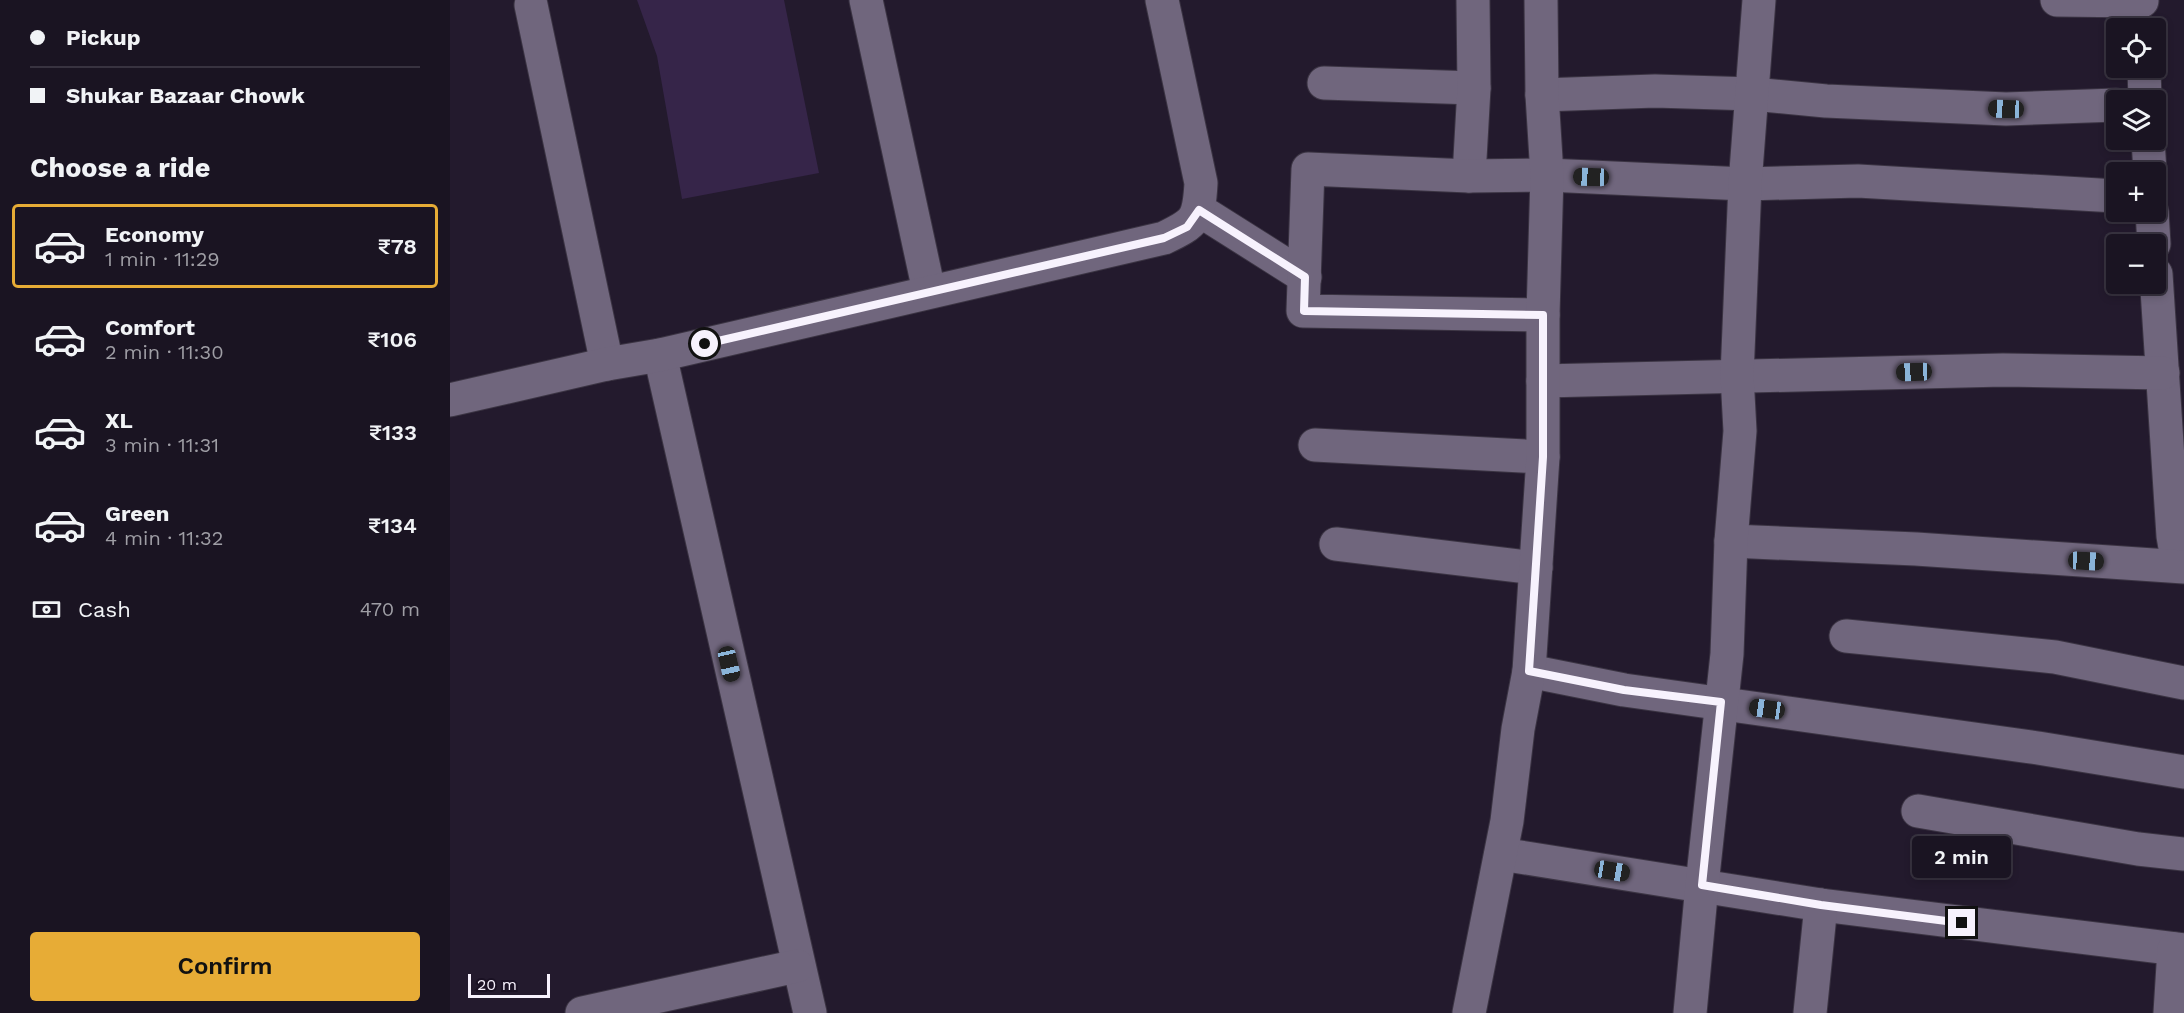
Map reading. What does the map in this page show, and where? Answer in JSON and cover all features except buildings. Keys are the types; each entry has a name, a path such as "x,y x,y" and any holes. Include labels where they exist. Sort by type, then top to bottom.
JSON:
{"street":[{"path":"866,0 929,291"},
{"path":"450,399 607,364 660,355 1164,238 1187,227 1199,210 1201,183 1162,0"},
{"path":"1469,176 1474,88 1473,0"},
{"path":"1469,1013 1508,822 1518,729 1529,671 1543,457 1543,315 1547,175 1542,95 1541,0"},
{"path":"1690,1013 1727,654 1731,541 1740,431 1737,376 1745,184 1759,0"},
{"path":"2057,0 2142,10"},
{"path":"531,5 607,364"},
{"path":"1324,82 1474,88"},
{"path":"1542,95 1655,91 1753,93 1826,100 2006,109 2106,105"},
{"path":"1543,315 1304,311 1308,169 1469,176 1547,175 1745,184 1858,180 2106,195"},
{"path":"1199,210 1305,277"},
{"path":"1731,541 2181,566 2173,536 2157,294"},
{"path":"660,355 797,966 810,1013"},
{"path":"1543,381 2003,370 2163,373"},
{"path":"1315,445 1543,457"},
{"path":"1336,544 1536,568"},
{"path":"1846,636 2055,657 2184,683"},
{"path":"1529,671 1624,690 2026,746 2184,772"},
{"path":"1918,811 2138,849 2184,854"},
{"path":"1501,854 1821,905 2179,950 2170,1013"},
{"path":"1810,1013 1821,905"},
{"path":"582,1013 797,966"}],"shaded area":[{"path":"637,0 784,0 819,173 682,199 657,56"}],"route":[{"path":"705,344 1164,238 1187,227 1199,210 1305,277 1304,311 1543,315 1543,457 1529,671 1624,690 1721,702 1702,885 1821,905 1962,923"}]}
